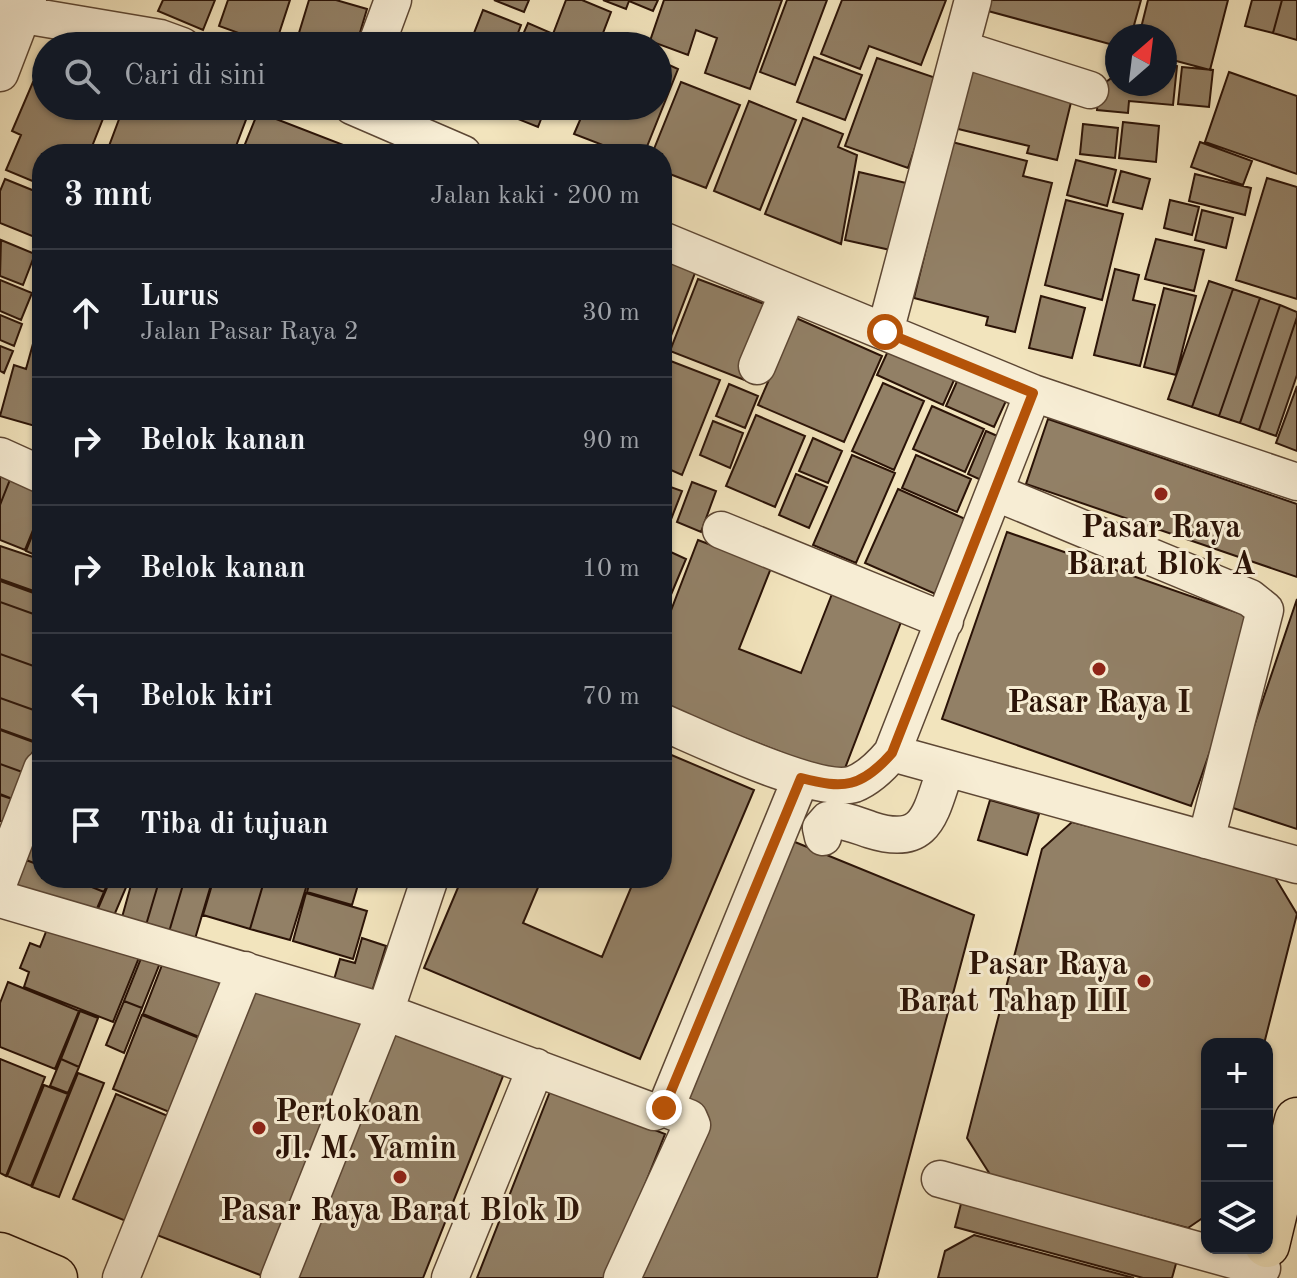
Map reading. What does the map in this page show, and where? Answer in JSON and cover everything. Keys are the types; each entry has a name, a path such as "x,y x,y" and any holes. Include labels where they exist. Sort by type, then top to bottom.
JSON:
{"main road":[{"path":"1264,1260 1297,1120"},
{"path":"0,1255 55,1278"}],"street":[{"path":"381,32 393,0"},
{"path":"885,332 973,0"},
{"path":"0,73 17,8 131,32"},
{"path":"961,49 1090,90"},
{"path":"386,120 440,144"},
{"path":"672,244 787,295 1033,393 1297,482"},
{"path":"757,366 787,295"},
{"path":"672,726 801,778 834,787 854,784 878,768 892,753 997,493 1033,393"},
{"path":"0,456 32,470"},
{"path":"997,493 1250,598 1265,610 1206,840"},
{"path":"721,530 945,621"},
{"path":"892,753 1297,865"},
{"path":"823,837 821,828 828,820 839,820 889,836 909,835 921,829 946,768"},
{"path":"664,1108 801,778"},
{"path":"0,879 32,795"},
{"path":"279,1278 385,1012 427,888"},
{"path":"0,899 385,1012 654,1112 664,1108 689,1118 692,1125 622,1278"},
{"path":"121,1278 245,970"},
{"path":"450,1278 536,1067"},
{"path":"940,1179 1264,1260"}],"building":[{"path":"163,0 215,0 203,30 158,11"},
{"path":"228,0 290,0 280,32 236,32 219,26"},
{"path":"309,0 336,0 367,9 360,32 299,32"},
{"path":"494,0 529,0 524,12"},
{"path":"566,0 582,0 611,12 603,32 554,32"},
{"path":"603,0 658,0 653,11 629,1 626,9"},
{"path":"664,0 782,0 750,89 705,73 717,38 696,30 688,55 672,49 672,32 653,32"},
{"path":"787,0 827,0 795,85 760,72"},
{"path":"842,0 946,0 921,65 869,46 860,69 821,54"},
{"path":"991,0 1141,0 1134,24 1105,24 1105,43 988,11"},
{"path":"1148,0 1228,0 1210,70 1177,61 1177,24 1142,24"},
{"path":"1252,0 1282,0 1273,33 1245,26"},
{"path":"1282,0 1297,0 1297,40 1273,33"},
{"path":"483,10 521,25 518,32 474,32"},
{"path":"528,23 548,32 524,32"},
{"path":"814,57 862,75 845,120 797,102"},
{"path":"877,58 939,79 908,168 845,146"},
{"path":"970,63 1074,90 1057,160 1027,153 1029,146 954,128"},
{"path":"672,66 678,69 672,84"},
{"path":"1182,67 1213,70 1209,107 1178,104"},
{"path":"1229,72 1297,96 1297,174 1205,142"},
{"path":"681,82 740,105 706,188 672,175 672,144 656,144 666,120 672,120 672,104"},
{"path":"1105,83 1105,96 1174,96 1173,105 1129,101 1128,113 1097,110 1099,87"},
{"path":"32,84 32,120 102,120 93,144 32,144 32,181 6,170 21,135 12,131"},
{"path":"749,101 796,120 760,210 714,191"},
{"path":"803,118 843,134 838,147 857,155 841,244 765,214"},
{"path":"119,120 246,120 237,144 110,144"},
{"path":"255,120 279,120 341,144 245,144"},
{"path":"520,120 541,120 538,127"},
{"path":"580,120 658,120 648,144 600,144 574,134"},
{"path":"1123,122 1159,126 1156,162 1119,158"},
{"path":"1083,124 1118,128 1115,158 1080,154"},
{"path":"952,142 1027,161 1023,176 1052,183 1015,332 986,325 988,317 914,298"},
{"path":"1200,142 1252,161 1243,185 1191,167"},
{"path":"1076,160 1116,170 1107,206 1067,195"},
{"path":"1121,171 1150,179 1142,209 1113,202"},
{"path":"859,172 919,186 904,253 845,240"},
{"path":"1195,174 1251,188 1245,215 1189,201"},
{"path":"1267,178 1297,187 1297,299 1236,280"},
{"path":"5,179 32,190 32,236 0,223 0,191"},
{"path":"1066,200 1123,214 1102,300 1045,285"},
{"path":"1170,200 1199,207 1192,235 1164,228"},
{"path":"1202,210 1233,218 1226,248 1195,240"},
{"path":"1156,239 1204,250 1194,291 1145,279"},
{"path":"1,240 32,253 32,262 23,285 0,276"},
{"path":"672,256 698,265 672,333"},
{"path":"1115,269 1139,275 1133,300 1155,305 1140,366 1094,355"},
{"path":"698,279 775,308 747,381 672,352"},
{"path":"0,280 32,293 21,320 0,311"},
{"path":"1209,281 1233,289 1192,407 1168,399"},
{"path":"1164,288 1196,296 1176,375 1144,367"},
{"path":"1233,289 1260,298 1219,416 1192,407"},
{"path":"1041,296 1085,308 1072,358 1029,348"},
{"path":"1260,298 1280,305 1240,423 1219,416"},
{"path":"1280,305 1297,312 1297,317 1259,430 1240,423"},
{"path":"0,315 22,324 14,346 0,340"},
{"path":"1297,317 1297,375 1276,436 1259,430"},
{"path":"796,318 882,356 844,442 758,405"},
{"path":"893,340 959,369 943,405 877,375"},
{"path":"0,346 13,351 4,373 0,371"},
{"path":"32,347 32,425 0,416 14,365 26,369"},
{"path":"672,362 720,380 682,475 672,470"},
{"path":"963,368 1011,390 994,427 946,406"},
{"path":"883,383 924,401 894,470 852,451"},
{"path":"729,384 758,396 745,428 716,416"},
{"path":"1297,386 1297,451 1276,443"},
{"path":"932,406 984,429 965,472 913,449"},
{"path":"756,415 805,436 775,507 726,486"},
{"name":"Pasar Raya Barat Blok A","path":"1048,419 1297,504 1297,577 1026,484"},
{"path":"713,421 743,433 730,468 700,455"},
{"path":"986,431 1011,442 992,485 968,474"},
{"path":"813,438 842,451 828,483 799,471"},
{"path":"852,455 895,473 856,563 813,545"},
{"path":"916,455 971,479 957,512 902,488"},
{"path":"0,472 11,477 0,505"},
{"path":"796,474 827,487 809,528 779,515"},
{"path":"11,477 32,485 32,533 25,550 0,540 0,505"},
{"path":"692,482 716,491 701,532 677,522"},
{"path":"672,488 682,491 672,517"},
{"path":"898,489 972,522 940,596 865,563"},
{"name":"Pasar Raya I","path":"1007,532 1256,619 1191,806 942,719"},
{"path":"32,536 32,554 26,551"},
{"path":"698,540 771,568 739,649 801,673 832,594 901,622 842,776 672,710 672,608"},
{"path":"0,546 32,557 32,590 0,579"},
{"path":"672,553 686,559 672,592"},
{"path":"0,581 32,592 32,613 0,602"},
{"name":"Pasar Raya Barat Blok A","path":"1297,599 1297,829 1227,806"},
{"path":"0,602 32,613 32,665 0,654"},
{"path":"0,654 32,665 32,709 0,698"},
{"path":"0,698 32,709 32,741 0,729"},
{"path":"0,730 32,742 32,754 25,773 0,764"},
{"path":"672,755 754,790 640,1059 424,968 458,888 538,888 523,923 602,957 631,888 672,888"},
{"path":"0,764 25,773 15,800 0,794"},
{"path":"0,795 15,800 7,824 0,821"},
{"path":"990,800 1039,814 1027,855 978,840"},
{"name":"Pasar Raya Barat Tahap III","path":"1072,822 1273,874 1297,914 1266,1038 1201,1038 1201,1219 1188,1228 991,1176 967,1138 1042,849"},
{"path":"790,840 974,915 877,1278 636,1278 681,1106"},
{"path":"32,844 32,862 26,860"},
{"path":"26,860 32,862 32,888 94,888 104,892 93,918 15,886"},
{"path":"107,888 126,888 110,925 94,918"},
{"path":"130,888 157,888 143,935 119,928"},
{"path":"157,888 182,888 166,942 143,935"},
{"path":"182,888 210,888 192,949 166,942"},
{"path":"211,888 262,888 250,929 203,915"},
{"path":"262,888 306,888 290,940 250,929"},
{"path":"308,888 357,888 352,905 307,892"},
{"path":"306,893 367,911 353,959 293,941"},
{"path":"51,919 140,955 113,1022 24,987 29,972 20,968 30,943 40,947"},
{"path":"362,938 386,946 371,995 333,983 340,959 355,963"},
{"path":"142,956 160,963 142,1008 124,1001"},
{"path":"164,960 230,987 209,1041 143,1014"},
{"name":"Pertokoan Jl. M. Yamin","path":"252,977 370,1024 268,1278 149,1232"},
{"path":"8,982 79,1011 55,1069 0,1047 0,1003"},
{"path":"124,1001 142,1008 124,1053 106,1045"},
{"path":"80,1011 98,1018 79,1067 61,1059"},
{"path":"142,1015 209,1042 179,1116 113,1089"},
{"name":"Pasar Raya Barat Blok D","path":"394,1032 503,1076 423,1278 296,1278"},
{"path":"0,1059 45,1077 6,1176 0,1173"},
{"path":"61,1059 79,1067 68,1093 50,1086"},
{"path":"78,1073 104,1083 59,1197 32,1187"},
{"path":"44,1085 68,1094 31,1186 7,1176"},
{"path":"551,1089 665,1134 608,1278 477,1278"},
{"path":"116,1094 175,1119 133,1224 73,1199"},
{"path":"963,1196 1179,1253 1172,1278 1143,1278 955,1227"},
{"path":"974,1235 1134,1278 938,1278 945,1251"}],"place":[{"name":"Pasar Raya Barat Blok A","path":"1161,494"},
{"name":"Pasar Raya I","path":"1099,669"},
{"name":"Pasar Raya Barat Tahap III","path":"1144,981"},
{"name":"Pertokoan Jl. M. Yamin","path":"259,1128"},
{"name":"Pasar Raya Barat Blok D","path":"400,1177"}],"route":[{"path":"664,1108 801,778 834,787 854,784 878,768 892,753 997,493 1033,393 885,332"}]}
